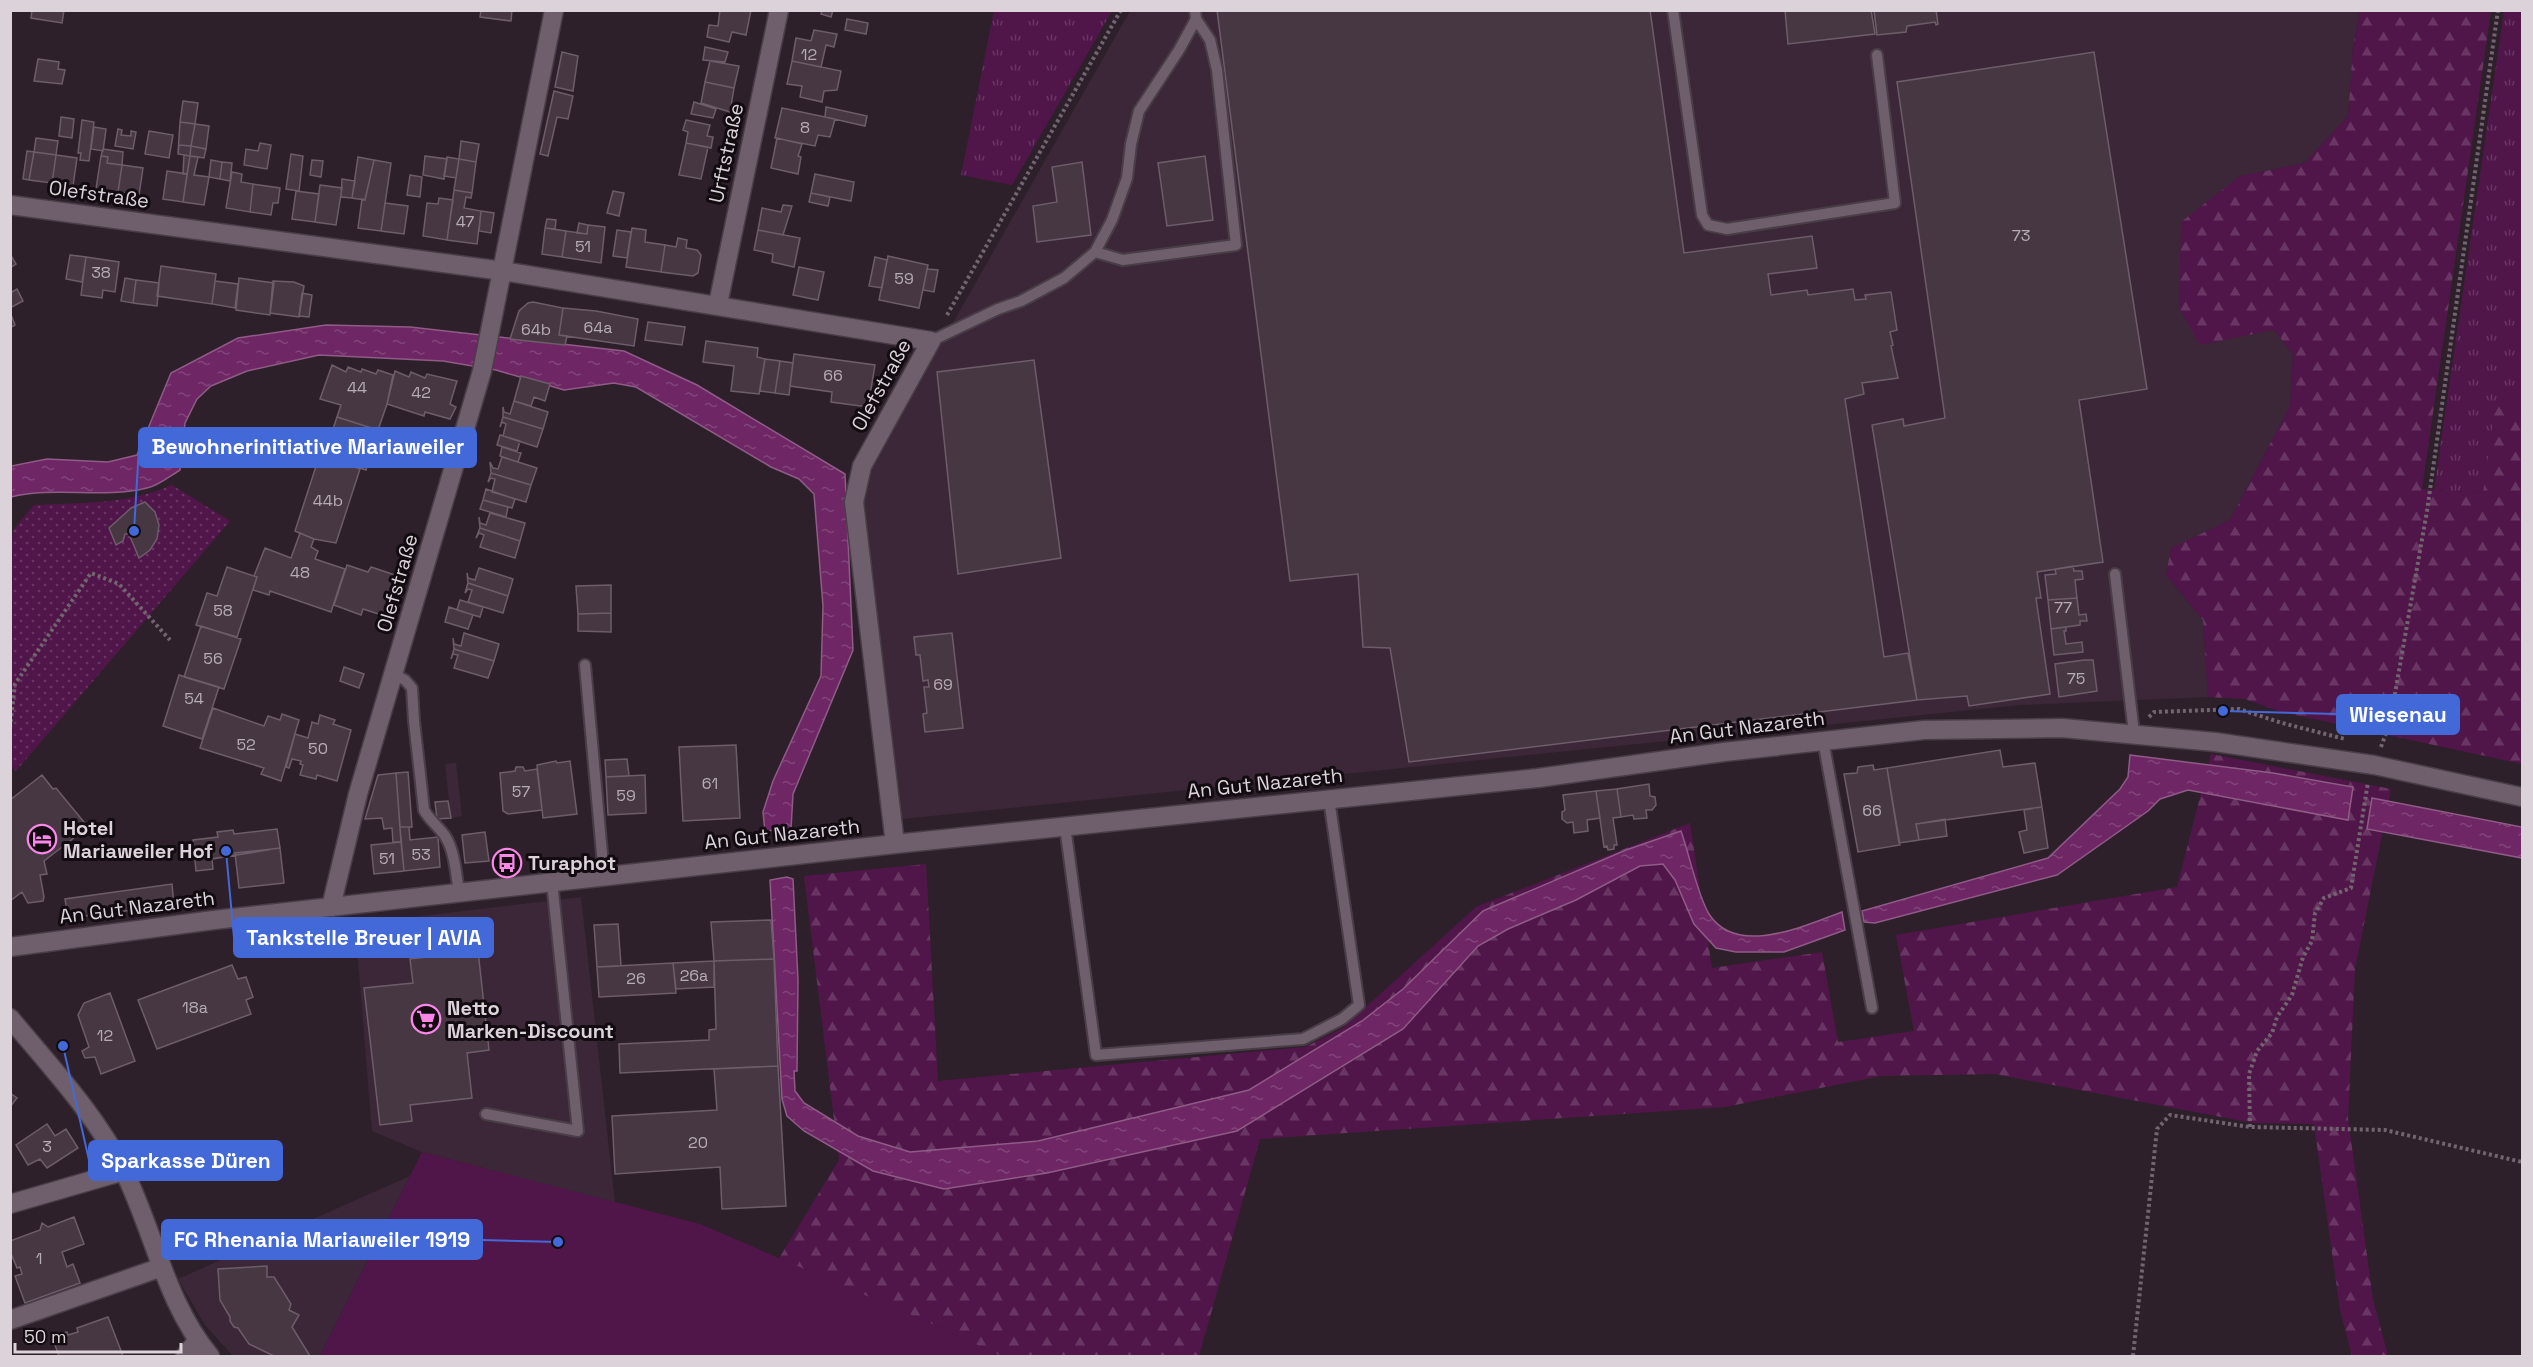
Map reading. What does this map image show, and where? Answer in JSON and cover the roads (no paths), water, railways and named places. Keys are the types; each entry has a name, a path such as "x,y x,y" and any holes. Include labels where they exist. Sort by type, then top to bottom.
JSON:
{"street":[{"name":"Olefstraße","path":"332,907 358,794 482,371 554,10"},
{"name":"Urftstraße","path":"718,304 779,10"},
{"name":"Olefstraße","path":"10,205 503,271 718,304 931,341 862,466 854,502 895,844"},
{"name":"An Gut Nazareth","path":"10,947 214,920 459,892 1065,826 1538,778 1823,740 1924,729 2062,728 2134,733 2238,745 2374,765 2523,797"},
{"path":"10,1018 85,1109 124,1171 172,1293 197,1341 210,1356"},
{"path":"10,1204 124,1171"},
{"path":"10,1320 162,1267"},
{"path":"185,1356 197,1341"}],"lane":[{"path":"1673,10 1702,215 1708,225 1727,229 1895,203 1877,55"},
{"path":"1095,252 1123,260 1236,245 1217,70 1210,40 1195,15"},
{"path":"931,341 998,309 1021,301 1064,278 1095,252 1112,220 1127,178 1131,144 1139,111 1179,50 1195,15"},
{"path":"2115,574 2134,733"},
{"path":"585,665 604,876"},
{"path":"393,675 405,680 412,688 424,810 429,820 445,836 450,846 459,892"},
{"path":"1823,740 1872,1008"},
{"path":"1065,826 1096,1055 1303,1040 1341,1019 1359,1005 1329,799"},
{"path":"486,1114 578,1131 552,882"}],"water":[{"path":"326,325 410,327 624,351 697,385 845,474 853,650 793,794 791,829 765,831 763,812 773,781 821,676 823,606 814,494 799,479 771,467 636,387 614,383 564,390 496,370 443,361 319,355 247,371 211,386 197,399 185,423 180,470 155,485 130,491 44,493 11,497 11,466 47,459 108,462 137,455 171,373 238,338"},
{"path":"2130,755 2273,773 2353,787 2348,820 2188,790 2160,799 2148,811 2057,875 1875,923 1864,922 1862,911 2048,858 2120,789 2128,777"},
{"path":"2372,798 2522,827 2522,858 2367,829"},
{"path":"1681,831 1705,906 1721,927 1737,934 1754,936 1772,934 1791,930 1842,912 1845,930 1784,952 1736,952 1716,948 1694,924 1675,880 1663,864 1640,866 1576,900 1508,929 1478,946 1403,1029 1237,1131 1047,1173 944,1189 873,1171 804,1131 787,1116 782,1099 770,880 787,877 793,879 798,980 795,1091 804,1103 858,1136 910,1152 1038,1141 1249,1090 1362,1021 1403,989 1483,911 1626,850"}],"place":[{"name":"Bewohnerinitiative Mariaweiler","path":"134,531"},
{"name":"Wiesenau","path":"2223,711"},
{"name":"Hotel Mariaweiler Hof","path":"42,839"},
{"name":"Tankstelle Breuer | AVIA","path":"226,851"},
{"name":"Turaphot","path":"507,863"},
{"name":"Netto Marken-Discount","path":"426,1019"},
{"name":"Sparkasse Düren","path":"63,1046"},
{"name":"FC Rhenania Mariaweiler 1919","path":"558,1242"}]}
